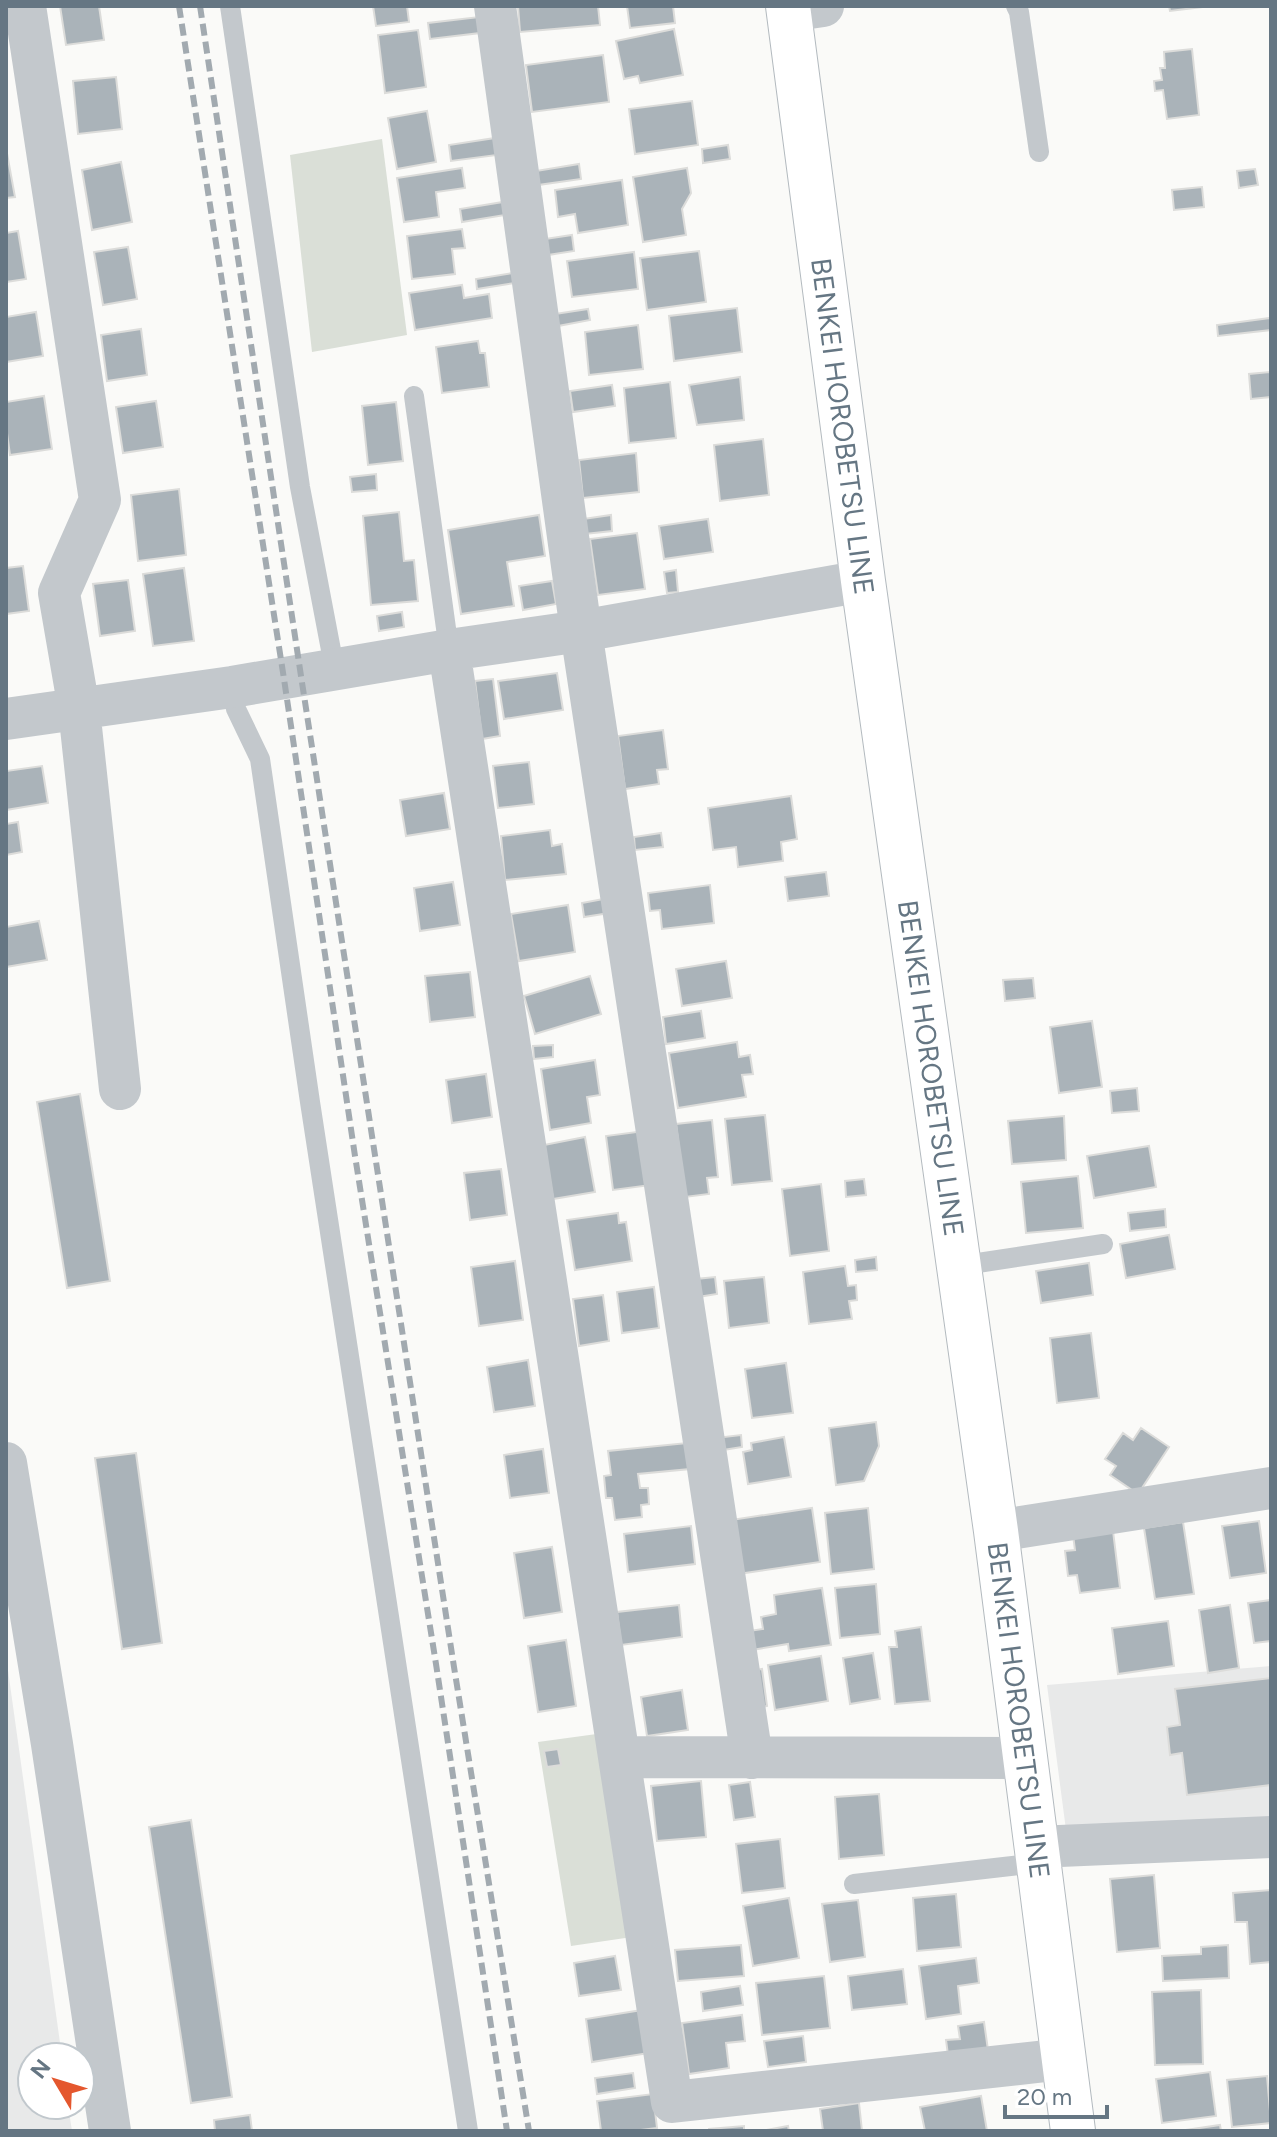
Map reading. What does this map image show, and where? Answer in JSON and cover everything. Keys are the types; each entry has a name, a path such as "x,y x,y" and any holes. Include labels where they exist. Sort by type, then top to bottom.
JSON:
{"main road":[{"name":"BENKEI HOROBETSU LINE","path":"800,8 863,581 996,1531 1073,2131"}],"street":[{"path":"25,6 100,500 59,593 79,709 120,1089"},
{"path":"495,6 581,631 752,1758"},
{"path":"6,719 335,671 863,581"},
{"path":"449,650 672,2102 1064,2059"},
{"path":"6,1463 110,2131"},
{"path":"996,1531 1271,1488"},
{"path":"619,1757 1024,1758"},
{"path":"1037,1855 1271,1837"}],"lane":[{"path":"230,6 300,487 335,671"},
{"path":"1016,6 1039,152"},
{"path":"414,396 449,650"},
{"path":"232,687 236,709 260,759 468,2131"},
{"path":"958,1266 1103,1244"},
{"path":"854,1884 1037,1855"}],"shaded area":[{"path":"382,139 407,335 312,352 290,155"},
{"path":"6,1656 60,2041 16,2041 16,2121 70,2121 72,2131 6,2131"},
{"path":"1271,1666 1271,1820 1066,1830 1047,1685"},
{"path":"604,1733 632,1937 571,1946 538,1742"}],"building":[{"path":"60,6 99,6 104,40 66,45"},
{"path":"373,6 407,6 409,22 376,26"},
{"path":"518,6 598,6 600,25 520,32"},
{"path":"627,6 673,6 675,23 630,28"},
{"path":"1169,6 1202,6 1202,7 1170,11"},
{"path":"479,17 480,33 430,39 428,23"},
{"path":"674,29 683,75 640,83 638,76 624,79 616,41"},
{"path":"418,30 426,87 385,93 378,35"},
{"path":"1192,49 1199,115 1167,119 1163,90 1155,91 1154,81 1162,80 1160,68 1165,68 1164,52"},
{"path":"603,55 609,102 532,112 526,65"},
{"path":"116,77 122,129 78,134 73,81"},
{"path":"692,101 698,145 635,154 629,109"},
{"path":"427,111 436,162 397,169 388,118"},
{"path":"495,138 497,155 451,161 449,145"},
{"path":"728,145 730,159 703,163 702,149"},
{"path":"6,148 15,197 6,198"},
{"path":"121,162 132,222 92,230 82,170"},
{"path":"579,164 581,179 538,185 536,171"},
{"path":"462,168 465,188 436,192 439,217 404,222 397,178"},
{"path":"687,168 691,193 682,209 686,235 643,242 633,177"},
{"path":"1255,169 1258,185 1239,188 1237,171"},
{"path":"622,180 628,225 578,233 575,214 558,217 555,190"},
{"path":"1202,187 1204,207 1174,210 1172,190"},
{"path":"503,202 505,215 462,222 460,209"},
{"path":"462,229 465,248 452,249 455,274 412,279 407,236"},
{"path":"18,231 26,279 6,282 6,233"},
{"path":"572,235 574,251 548,255 545,239"},
{"path":"128,247 137,299 103,305 94,252"},
{"path":"699,251 706,302 647,310 640,258"},
{"path":"634,252 638,289 572,297 567,261"},
{"path":"513,273 515,283 477,289 476,279"},
{"path":"462,285 464,298 489,294 492,318 415,330 409,293"},
{"path":"737,308 742,352 674,361 669,316"},
{"path":"588,309 590,320 558,326 555,314"},
{"path":"36,312 43,356 6,362 6,317"},
{"path":"1270,318 1271,330 1218,336 1217,325"},
{"path":"638,325 643,369 589,375 585,332"},
{"path":"141,329 147,375 107,381 101,335"},
{"path":"478,341 480,353 485,353 489,387 442,393 436,347"},
{"path":"1270,372 1271,397 1251,399 1249,374"},
{"path":"740,377 744,420 697,425 689,385"},
{"path":"670,382 676,438 629,443 624,388"},
{"path":"612,385 615,406 573,412 570,391"},
{"path":"44,396 52,449 10,455 6,402"},
{"path":"156,401 163,447 123,453 116,407"},
{"path":"396,402 403,461 368,465 362,406"},
{"path":"763,439 769,495 720,501 714,445"},
{"path":"636,453 639,492 583,498 579,460"},
{"path":"376,474 377,490 352,492 350,477"},
{"path":"179,489 186,555 138,561 131,495"},
{"path":"399,512 404,561 414,560 418,601 371,605 363,516"},
{"path":"539,515 545,556 507,562 514,606 461,614 448,530"},
{"path":"611,515 612,531 585,534 583,519"},
{"path":"708,519 713,552 664,559 659,526"},
{"path":"637,533 645,589 598,595 590,539"},
{"path":"23,566 29,611 6,614 6,568"},
{"path":"184,568 194,641 153,646 143,574"},
{"path":"676,570 678,592 667,593 664,572"},
{"path":"128,580 135,631 100,636 93,584"},
{"path":"552,581 556,604 523,610 519,586"},
{"path":"402,612 404,627 379,631 377,616"},
{"path":"557,673 563,710 504,719 498,681"},
{"path":"493,679 500,736 482,739 475,681"},
{"path":"663,730 668,769 657,770 659,784 625,789 618,736"},
{"path":"529,762 534,804 498,808 493,766"},
{"path":"42,766 48,803 6,810 6,771"},
{"path":"444,793 450,829 406,836 400,800"},
{"path":"791,796 797,839 781,842 783,861 738,867 736,847 713,850 708,808"},
{"path":"18,822 22,852 6,855 6,824"},
{"path":"550,830 552,846 562,844 566,874 505,880 501,836"},
{"path":"661,833 663,847 635,850 634,837"},
{"path":"826,872 829,896 788,901 785,877"},
{"path":"453,882 460,925 420,931 414,888"},
{"path":"710,885 714,923 662,929 660,910 650,911 648,893"},
{"path":"614,897 616,912 584,917 582,903"},
{"path":"568,905 575,952 519,961 511,914"},
{"path":"39,921 47,960 6,967 6,927"},
{"path":"726,961 732,998 682,1006 676,969"},
{"path":"470,972 475,1017 430,1022 425,976"},
{"path":"590,976 601,1014 535,1034 524,996"},
{"path":"1033,978 1035,998 1005,1001 1003,980"},
{"path":"701,1011 705,1038 666,1044 663,1017"},
{"path":"1092,1021 1102,1087 1059,1093 1050,1027"},
{"path":"737,1042 739,1057 750,1055 753,1074 742,1075 746,1097 678,1108 669,1053"},
{"path":"553,1045 553,1057 534,1059 533,1046"},
{"path":"595,1060 600,1095 587,1097 591,1123 550,1130 541,1069"},
{"path":"486,1074 492,1117 452,1123 446,1080"},
{"path":"1137,1088 1139,1111 1112,1113 1110,1091"},
{"path":"80,1094 110,1281 67,1288 37,1102"},
{"path":"765,1115 772,1181 732,1185 725,1119"},
{"path":"1064,1116 1066,1160 1012,1164 1008,1121"},
{"path":"712,1120 718,1177 707,1178 709,1194 685,1197 676,1124"},
{"path":"644,1131 651,1185 613,1190 606,1136"},
{"path":"585,1137 595,1192 553,1199 544,1145"},
{"path":"1149,1146 1156,1187 1094,1198 1087,1156"},
{"path":"501,1169 507,1215 470,1220 464,1173"},
{"path":"1078,1176 1083,1228 1026,1233 1021,1182"},
{"path":"864,1179 866,1195 846,1197 845,1181"},
{"path":"821,1184 829,1251 790,1256 782,1189"},
{"path":"1165,1209 1166,1227 1130,1231 1128,1213"},
{"path":"618,1213 619,1223 626,1222 632,1261 575,1270 567,1220"},
{"path":"1169,1235 1175,1269 1126,1278 1120,1244"},
{"path":"876,1257 877,1270 856,1272 855,1260"},
{"path":"515,1261 523,1320 479,1326 471,1267"},
{"path":"1089,1263 1093,1295 1041,1303 1036,1271"},
{"path":"845,1266 848,1286 856,1285 857,1300 849,1301 852,1319 809,1324 803,1272"},
{"path":"715,1277 717,1294 698,1297 696,1279"},
{"path":"764,1277 769,1323 729,1328 724,1281"},
{"path":"654,1287 659,1328 622,1333 617,1292"},
{"path":"603,1295 609,1341 579,1346 573,1299"},
{"path":"1091,1333 1099,1398 1057,1403 1050,1338"},
{"path":"528,1360 535,1406 494,1412 487,1367"},
{"path":"786,1363 793,1413 752,1418 745,1369"},
{"path":"876,1422 879,1446 864,1481 836,1485 829,1428"},
{"path":"1141,1428 1169,1447 1138,1494 1110,1475 1116,1466 1105,1459 1123,1433 1133,1440"},
{"path":"741,1435 742,1447 717,1451 715,1438"},
{"path":"784,1437 791,1477 748,1484 743,1452 752,1450 751,1443"},
{"path":"687,1443 690,1469 638,1474 640,1488 648,1488 649,1504 641,1505 642,1517 615,1520 612,1498 606,1498 604,1476 611,1475 608,1451"},
{"path":"543,1449 549,1493 510,1498 504,1455"},
{"path":"136,1453 162,1643 122,1649 95,1458"},
{"path":"812,1508 820,1562 738,1574 731,1520"},
{"path":"868,1508 874,1569 831,1574 825,1513"},
{"path":"1259,1521 1266,1573 1230,1578 1222,1526"},
{"path":"1183,1522 1194,1594 1155,1599 1144,1528"},
{"path":"691,1526 695,1564 628,1572 624,1534"},
{"path":"1113,1531 1120,1588 1080,1593 1077,1575 1068,1576 1065,1551 1075,1550 1073,1535"},
{"path":"552,1547 562,1612 524,1618 514,1553"},
{"path":"876,1584 880,1634 840,1638 835,1588"},
{"path":"822,1588 831,1645 789,1651 788,1644 752,1650 749,1631 763,1629 761,1617 776,1614 774,1595"},
{"path":"1271,1600 1271,1641 1254,1643 1248,1603"},
{"path":"679,1605 682,1637 621,1645 617,1612"},
{"path":"1230,1605 1239,1668 1208,1673 1199,1610"},
{"path":"1168,1621 1174,1666 1118,1674 1112,1628"},
{"path":"921,1627 930,1701 895,1704 889,1647 897,1647 895,1631"},
{"path":"566,1640 576,1706 538,1712 528,1646"},
{"path":"873,1653 880,1699 850,1704 843,1658"},
{"path":"821,1656 828,1701 775,1710 768,1665"},
{"path":"762,1669 767,1706 756,1708 751,1671"},
{"path":"1271,1678 1271,1785 1187,1795 1182,1753 1170,1755 1167,1727 1180,1725 1175,1689"},
{"path":"682,1690 688,1730 647,1736 641,1697"},
{"path":"558,1749 561,1765 547,1767 544,1751"},
{"path":"701,1781 706,1837 657,1841 651,1786"},
{"path":"750,1782 755,1817 734,1820 729,1785"},
{"path":"879,1794 884,1855 839,1859 835,1797"},
{"path":"191,1820 232,2097 191,2103 149,1827"},
{"path":"780,1839 785,1888 742,1893 736,1844"},
{"path":"1154,1875 1160,1948 1117,1952 1110,1879"},
{"path":"1271,1890 1271,1962 1250,1964 1247,1922 1235,1922 1233,1893"},
{"path":"956,1894 961,1947 917,1951 913,1898"},
{"path":"789,1898 799,1958 753,1966 743,1906"},
{"path":"858,1900 865,1957 830,1962 822,1904"},
{"path":"741,1945 744,1976 678,1981 675,1950"},
{"path":"1228,1945 1229,1978 1163,1981 1162,1956 1201,1954 1201,1947"},
{"path":"615,1956 621,1990 579,1996 574,1963"},
{"path":"976,1958 979,1983 958,1986 961,2014 926,2019 919,1966"},
{"path":"903,1969 907,2004 852,2010 848,1976"},
{"path":"824,1976 830,2028 762,2035 756,1983"},
{"path":"740,1986 743,2005 703,2011 701,1992"},
{"path":"1201,1990 1203,2064 1155,2065 1152,1992"},
{"path":"642,2010 649,2053 592,2062 586,2019"},
{"path":"742,2015 745,2041 726,2043 729,2068 689,2074 682,2023"},
{"path":"984,2022 988,2050 948,2055 946,2040 960,2039 958,2026"},
{"path":"803,2036 806,2062 768,2067 764,2041"},
{"path":"1210,2072 1216,2116 1162,2123 1156,2079"},
{"path":"633,2073 635,2088 597,2094 595,2078"},
{"path":"1267,2076 1271,2123 1232,2127 1227,2080"},
{"path":"653,2094 657,2128 601,2131 597,2101"},
{"path":"981,2096 987,2131 925,2131 920,2107"},
{"path":"859,2103 862,2131 823,2131 820,2109"},
{"path":"250,2115 252,2131 215,2131 214,2120"},
{"path":"1220,2125 1221,2131 1179,2131"},
{"path":"744,2126 744,2131 709,2131 709,2129"},
{"path":"788,2126 789,2131 766,2131 766,2130"}],"railway":[{"path":"179,6 507,2131"},
{"path":"200,6 454,1667 529,2131"}]}
